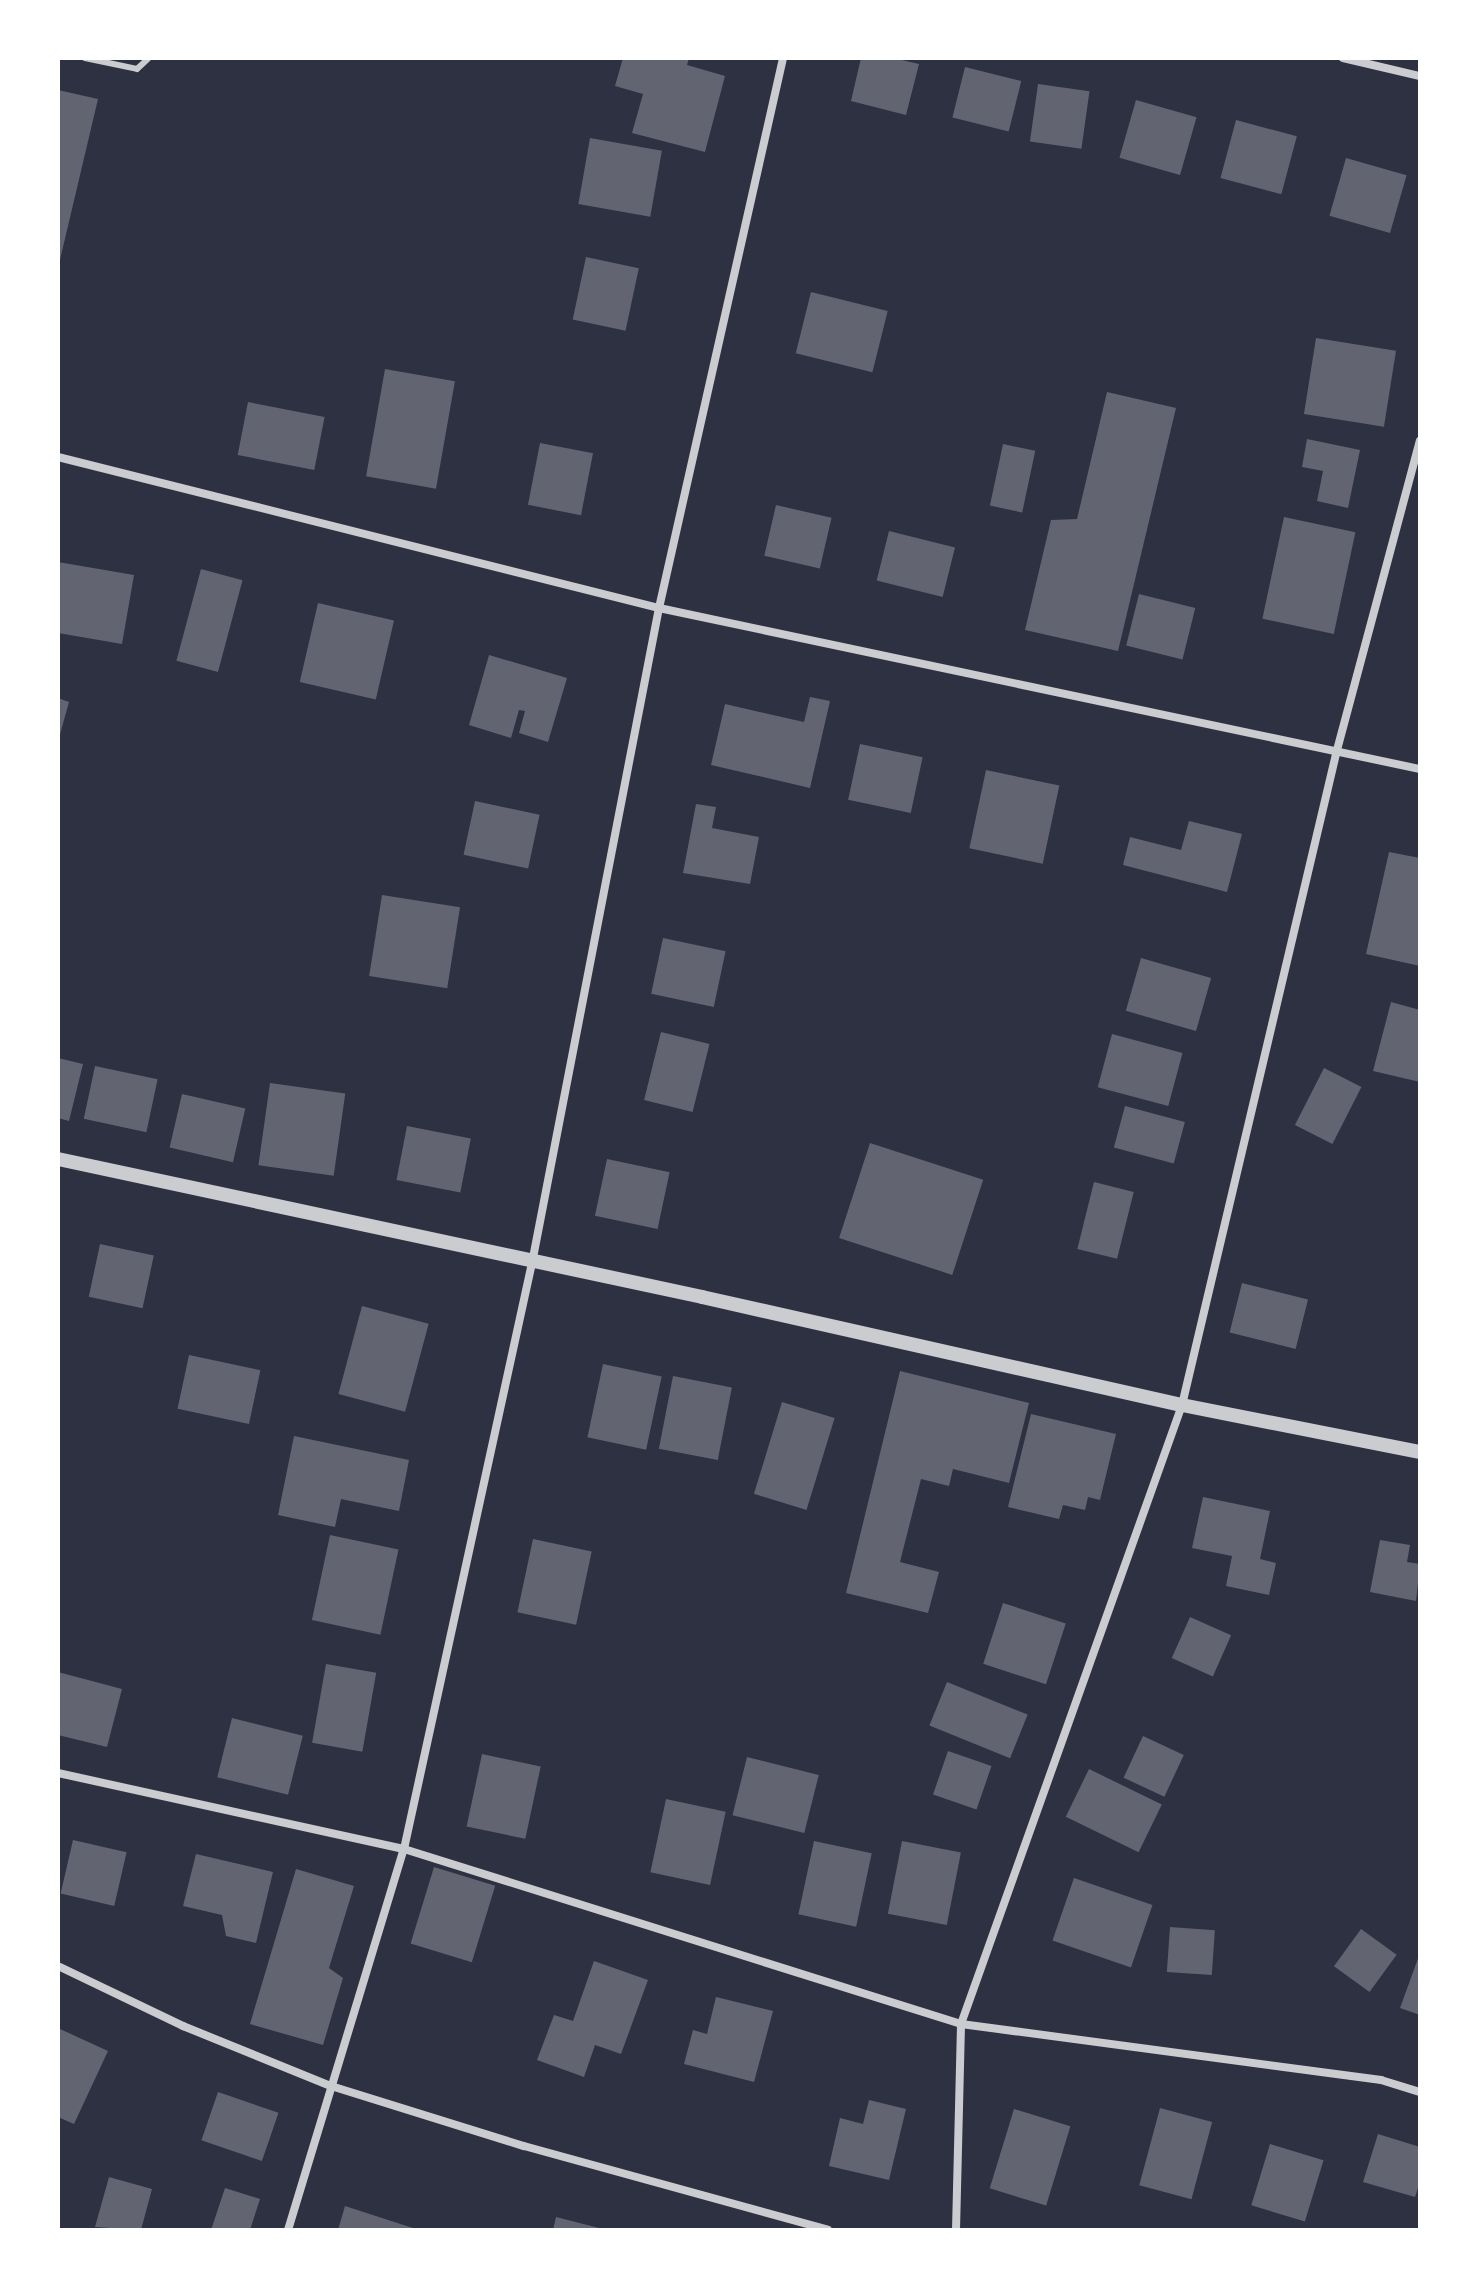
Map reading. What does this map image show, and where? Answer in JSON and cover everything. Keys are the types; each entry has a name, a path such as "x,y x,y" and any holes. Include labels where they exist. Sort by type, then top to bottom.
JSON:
{"street":[{"path":"288,2230 404,1849 532,1263 659,608 783,58"},
{"path":"1343,58 1420,76"},
{"path":"956,2230 961,2024 1182,1405 1337,750 1420,441"},
{"path":"58,457 659,608 1420,769"},
{"path":"58,1159 1182,1405 1420,1452"},
{"path":"58,1773 404,1849 961,2024 1381,2080 1420,2092"},
{"path":"58,1966 183,2026 331,2086 524,2146 828,2230"}],"lane":[{"path":"85,58 137,69 149,58"}],"building":[{"path":"623,58 689,58 687,65 725,76 705,152 632,133 643,94 615,86"},
{"path":"861,58 893,58 919,64 906,115 851,101"},
{"path":"965,67 1021,81 1009,131 952,117"},
{"path":"1038,84 1089,91 1081,149 1030,141"},
{"path":"58,90 98,99 59,264 58,264"},
{"path":"1136,100 1197,117 1180,175 1119,158"},
{"path":"1236,120 1297,136 1281,194 1220,178"},
{"path":"590,138 662,151 650,217 578,204"},
{"path":"1346,158 1407,175 1390,233 1329,216"},
{"path":"586,257 639,268 626,331 573,320"},
{"path":"811,292 888,311 872,372 796,353"},
{"path":"1316,338 1396,351 1384,427 1304,414"},
{"path":"385,369 455,381 436,489 366,476"},
{"path":"1107,392 1176,408 1118,651 1025,630 1051,520 1077,519"},
{"path":"248,402 325,417 314,470 238,455"},
{"path":"1307,439 1360,450 1348,508 1317,501 1323,471 1302,467"},
{"path":"540,443 593,453 581,515 528,505"},
{"path":"1003,444 1035,451 1022,512 990,506"},
{"path":"776,505 832,518 820,568 764,556"},
{"path":"1284,517 1355,532 1334,634 1262,619"},
{"path":"889,531 955,547 943,597 877,580"},
{"path":"58,562 134,575 122,644 58,633"},
{"path":"201,569 243,580 218,672 176,661"},
{"path":"1139,594 1195,608 1182,659 1126,645"},
{"path":"318,603 394,621 376,699 300,682"},
{"path":"489,655 567,678 548,742 519,733 525,711 519,710 511,738 469,725"},
{"path":"810,697 830,701 810,788 711,765 725,704 804,722"},
{"path":"58,698 69,702 59,738 58,738"},
{"path":"860,744 923,757 911,813 848,800"},
{"path":"986,770 1059,786 1043,864 969,848"},
{"path":"475,801 540,815 528,869 464,855"},
{"path":"696,804 716,807 712,828 759,837 750,884 683,873"},
{"path":"1189,821 1242,834 1227,892 1123,865 1130,837 1181,850"},
{"path":"1389,852 1420,858 1420,966 1366,954"},
{"path":"382,895 460,907 447,988 369,976"},
{"path":"663,938 726,951 714,1007 651,994"},
{"path":"1141,958 1211,978 1196,1031 1126,1011"},
{"path":"1391,1002 1420,1010 1420,1082 1373,1071"},
{"path":"661,1032 710,1044 693,1112 644,1100"},
{"path":"1112,1034 1183,1053 1168,1106 1098,1087"},
{"path":"58,1058 83,1064 69,1121 58,1118"},
{"path":"95,1066 158,1079 146,1132 84,1119"},
{"path":"1324,1068 1361,1087 1332,1144 1295,1125"},
{"path":"270,1083 345,1094 334,1176 258,1165"},
{"path":"182,1094 245,1109 233,1162 170,1148"},
{"path":"1125,1106 1185,1122 1174,1164 1114,1148"},
{"path":"407,1126 471,1138 460,1192 397,1180"},
{"path":"870,1143 983,1180 952,1275 839,1238"},
{"path":"607,1159 670,1172 658,1229 595,1216"},
{"path":"1094,1182 1134,1192 1117,1259 1077,1249"},
{"path":"100,1244 154,1255 143,1308 89,1297"},
{"path":"1242,1283 1308,1299 1296,1349 1230,1332"},
{"path":"362,1306 429,1324 405,1412 338,1394"},
{"path":"189,1355 260,1370 249,1424 178,1409"},
{"path":"603,1364 662,1376 646,1450 587,1437"},
{"path":"900,1371 1029,1403 1009,1483 953,1469 949,1486 921,1479 900,1562 939,1572 928,1613 846,1593"},
{"path":"673,1376 732,1387 718,1460 659,1449"},
{"path":"782,1402 835,1418 807,1510 754,1494"},
{"path":"1031,1414 1116,1434 1100,1500 1088,1497 1085,1510 1063,1505 1059,1519 1008,1507"},
{"path":"294,1436 409,1460 399,1511 341,1499 335,1527 278,1515"},
{"path":"1203,1497 1270,1511 1260,1559 1276,1563 1269,1595 1226,1586 1232,1556 1192,1548"},
{"path":"330,1535 398,1550 380,1635 312,1620"},
{"path":"533,1539 592,1551 576,1625 517,1612"},
{"path":"1380,1540 1410,1545 1407,1562 1420,1564 1416,1601 1370,1592"},
{"path":"1003,1603 1066,1623 1046,1684 983,1664"},
{"path":"1190,1617 1231,1635 1213,1676 1172,1658"},
{"path":"326,1664 376,1673 362,1752 312,1743"},
{"path":"58,1672 122,1689 107,1747 58,1735"},
{"path":"947,1682 1028,1715 1010,1758 929,1726"},
{"path":"232,1718 303,1736 288,1795 217,1777"},
{"path":"1143,1736 1184,1755 1164,1797 1124,1778"},
{"path":"948,1751 991,1766 977,1809 933,1794"},
{"path":"482,1754 541,1766 525,1839 467,1826"},
{"path":"747,1757 819,1775 804,1833 732,1815"},
{"path":"1089,1769 1162,1805 1139,1852 1066,1817"},
{"path":"666,1799 726,1812 710,1885 650,1872"},
{"path":"73,1840 127,1852 114,1906 61,1894"},
{"path":"814,1841 872,1853 856,1927 798,1914"},
{"path":"902,1841 961,1852 947,1925 888,1914"},
{"path":"196,1854 273,1872 256,1943 226,1936 222,1915 183,1906"},
{"path":"434,1867 495,1886 472,1962 411,1944"},
{"path":"296,1869 354,1886 329,1968 343,1978 323,2045 250,2024"},
{"path":"1074,1878 1152,1905 1131,1967 1053,1940"},
{"path":"1170,1927 1215,1930 1212,1975 1167,1972"},
{"path":"1361,1929 1397,1955 1370,1992 1334,1966"},
{"path":"1420,1953 1420,2015 1400,2008"},
{"path":"594,1961 648,1980 621,2054 595,2045 584,2077 537,2060 554,2015 573,2021"},
{"path":"716,1997 773,2011 754,2082 684,2064 693,2030 707,2034"},
{"path":"60,2029 108,2051 74,2124 58,2117"},
{"path":"218,2092 279,2113 262,2161 201,2140"},
{"path":"869,2100 906,2109 889,2180 829,2166 840,2118 863,2124"},
{"path":"1160,2108 1212,2122 1191,2199 1139,2185"},
{"path":"1014,2109 1070,2126 1046,2206 990,2188"},
{"path":"1378,2134 1420,2147 1420,2182 1415,2197 1363,2182"},
{"path":"1270,2144 1324,2160 1305,2222 1251,2205"},
{"path":"109,2177 152,2189 141,2230 95,2227"},
{"path":"225,2188 260,2199 250,2230 211,2230"},
{"path":"345,2206 416,2229 416,2230 338,2230"},
{"path":"556,2217 603,2229 603,2230 553,2230"}]}
